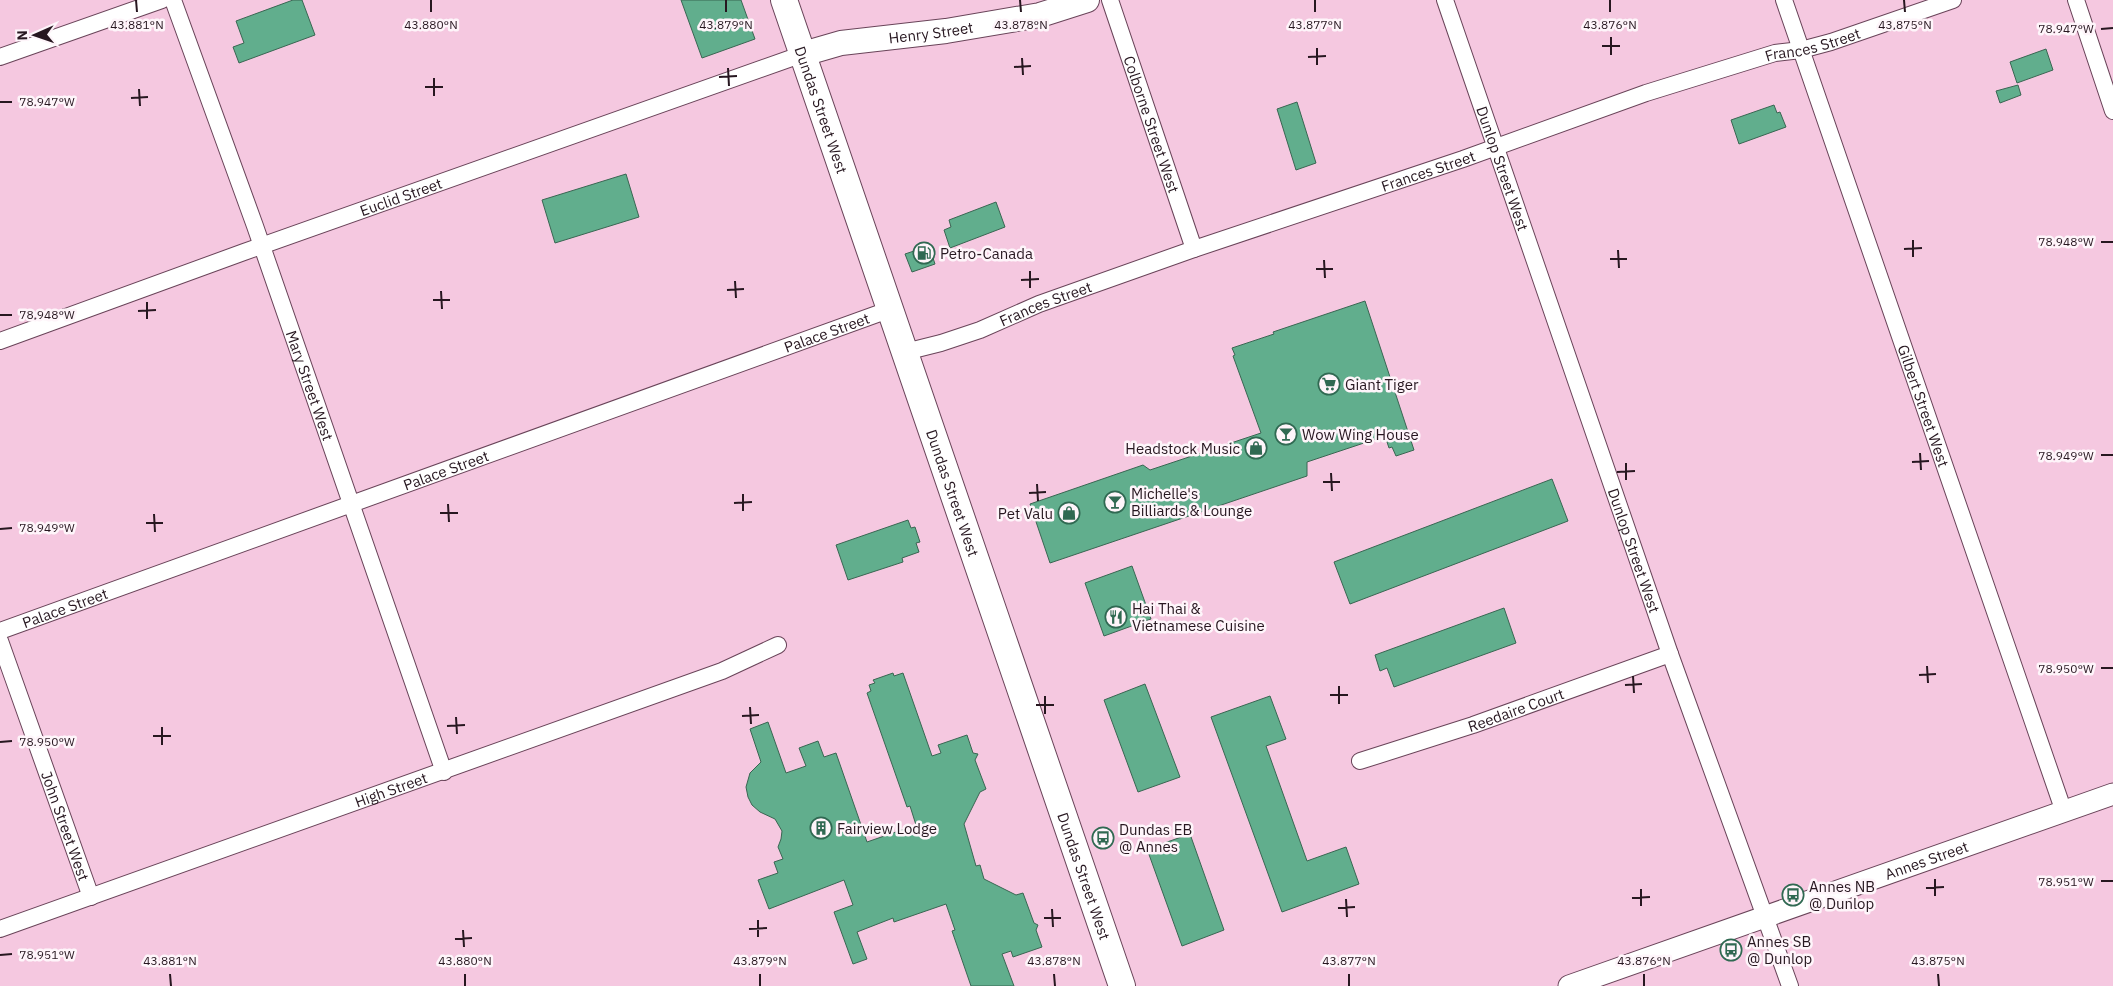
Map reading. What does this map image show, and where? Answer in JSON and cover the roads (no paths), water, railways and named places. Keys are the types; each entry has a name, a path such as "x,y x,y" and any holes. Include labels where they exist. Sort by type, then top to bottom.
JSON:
{"main road":[{"name":"Dundas Street West","path":"784,0 1122,986"},
{"name":"Henry Street","path":"803,54 841,44 946,32 1040,15 1087,0"}],"street":[{"path":"0,57 162,0"},
{"name":"Mary Street West","path":"173,0 261,246 444,772"},
{"name":"Colborne Street West","path":"1110,0 1194,248"},
{"name":"Dunlop Street West","path":"1445,0 1670,654 1790,986"},
{"name":"Gilbert Street West","path":"1784,0 2064,812"},
{"name":"Frances Street","path":"906,352 980,330 1039,304 1194,248 1646,93 1775,53 1801,50 1831,42 1953,0"},
{"path":"2076,0 2113,111"},
{"name":"Euclid Street","path":"0,341 261,246 803,54"},
{"name":"Palace Street","path":"0,631 891,309"},
{"name":"John Street West","path":"0,641 91,897"},
{"name":"High Street","path":"0,930 722,672 778,645"},
{"name":"Reedaire Court","path":"1360,761 1454,731 1670,654"},
{"name":"Annes Street","path":"1569,986 2113,794"}],"place":[{"name":"Petro-Canada","path":"924,253"},
{"name":"Giant Tiger","path":"1329,384"},
{"name":"Wow Wing House","path":"1286,434"},
{"name":"Headstock Music","path":"1256,448"},
{"name":"Michelle's Billiards & Lounge","path":"1115,502"},
{"name":"Pet Valu","path":"1069,513"},
{"name":"Hai Thai & Vietnamese Cuisine","path":"1116,617"},
{"name":"Fairview Lodge","path":"821,828"},
{"name":"Dundas EB @ Annes","path":"1103,838"},
{"name":"Annes NB @ Dunlop","path":"1793,895"},
{"name":"Annes SB @ Dunlop","path":"1731,950"}]}
